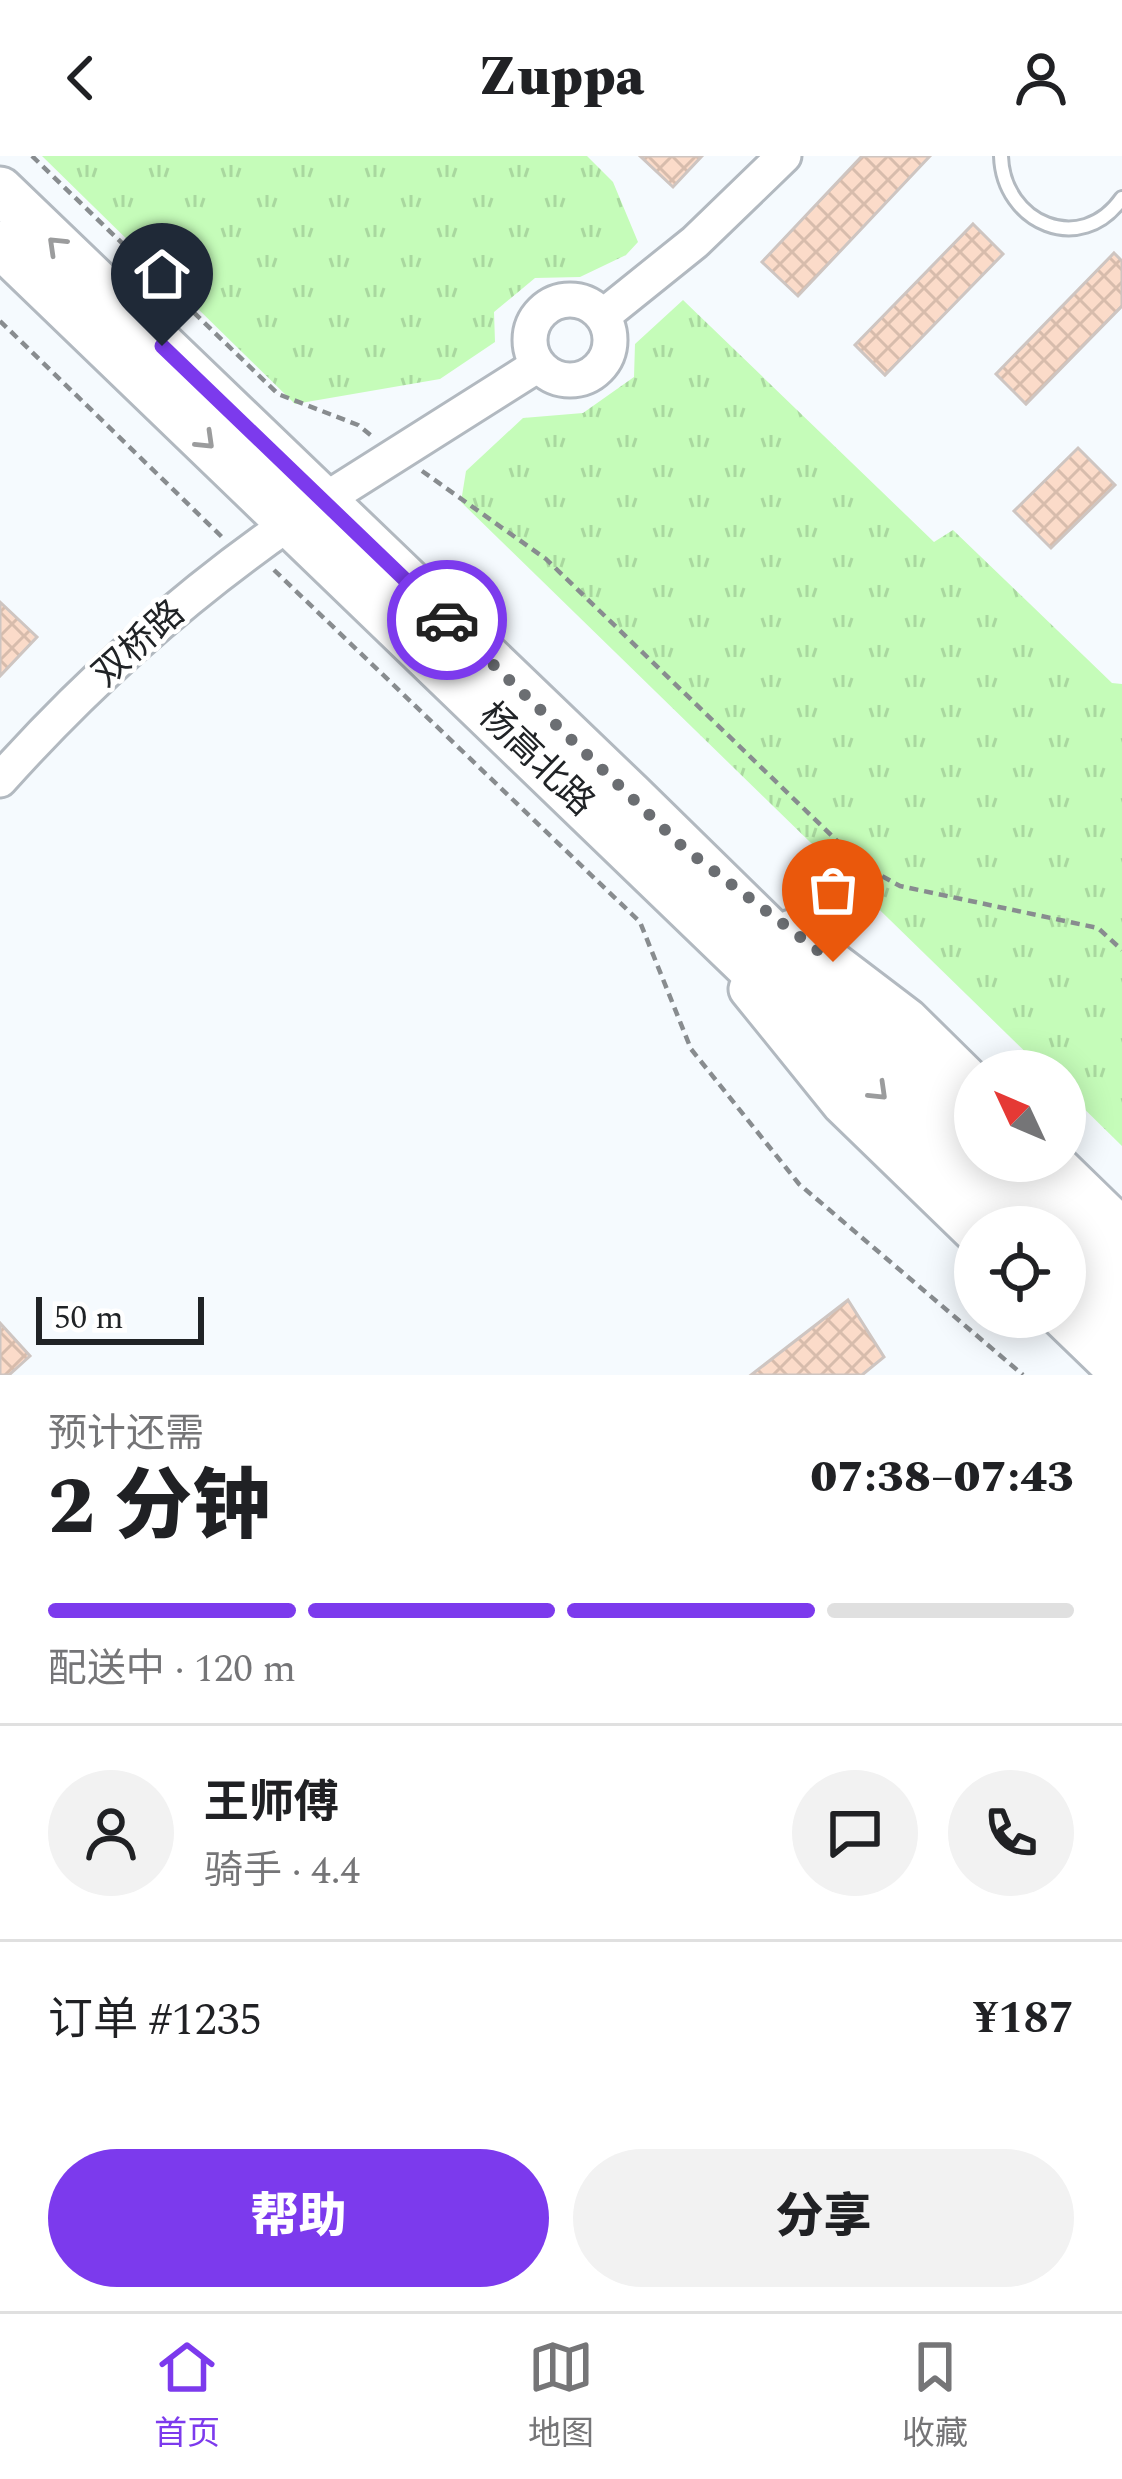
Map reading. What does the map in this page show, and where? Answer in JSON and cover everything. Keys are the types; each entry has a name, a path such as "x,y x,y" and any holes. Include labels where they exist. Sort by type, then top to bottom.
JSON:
{"highway":[{"name":"杨高北路","path":"0,190 307,512 671,863 954,1114"},
{"name":"杨高北路","path":"0,244 307,512"},
{"path":"1025,1182 1122,1276"},
{"path":"1086,1292 1122,1327"}],"main road":[{"path":"671,863 842,1104 954,1213"},
{"path":"1075,1182 1122,1228"},
{"path":"1082,1338 1120,1375"}],"street":[{"path":"603,316 695,242 784,156"},
{"path":"557,302 583,302 603,316 611,340 604,364 595,373 571,381 547,374 538,365 532,354 532,329 546,308 557,302"},
{"name":"双桥路","path":"0,780 126,653 243,556 538,365"}],"lane":[{"path":"1001,156 1009,193 1039,222 1079,227 1120,206"}],"path":[{"path":"32,156 278,394 358,425 546,560 862,866 900,886 1098,928 1122,950"},
{"path":"0,321 243,556 280,573 640,922 691,1049 799,1184 1023,1375"}],"green space":[{"path":"42,156 587,156 613,182 638,242 626,255 580,277 535,278 494,312 495,342 440,379 295,404"},
{"path":"683,300 934,542 953,530 1112,683 1122,684 1122,1146 1086,1111 1086,1050 1023,1050 461,502 466,471 523,418 583,413 634,377 635,344"}],"building":[{"path":"640,156 702,156 673,187"},
{"path":"862,156 930,156 798,296 762,262"},
{"path":"973,224 1003,254 885,375 855,345"},
{"path":"1114,253 1122,261 1122,306 1026,404 996,374"},
{"path":"1078,448 1115,485 1051,548 1014,511"},
{"path":"0,602 37,637 0,676"},
{"path":"848,1300 884,1357 862,1375 751,1375"},
{"path":"0,1323 30,1356 9,1375 0,1375"}],"way so far":[{"path":"447,620 684,848 833,962"}],"route":[{"path":"162,346 447,620"}]}
